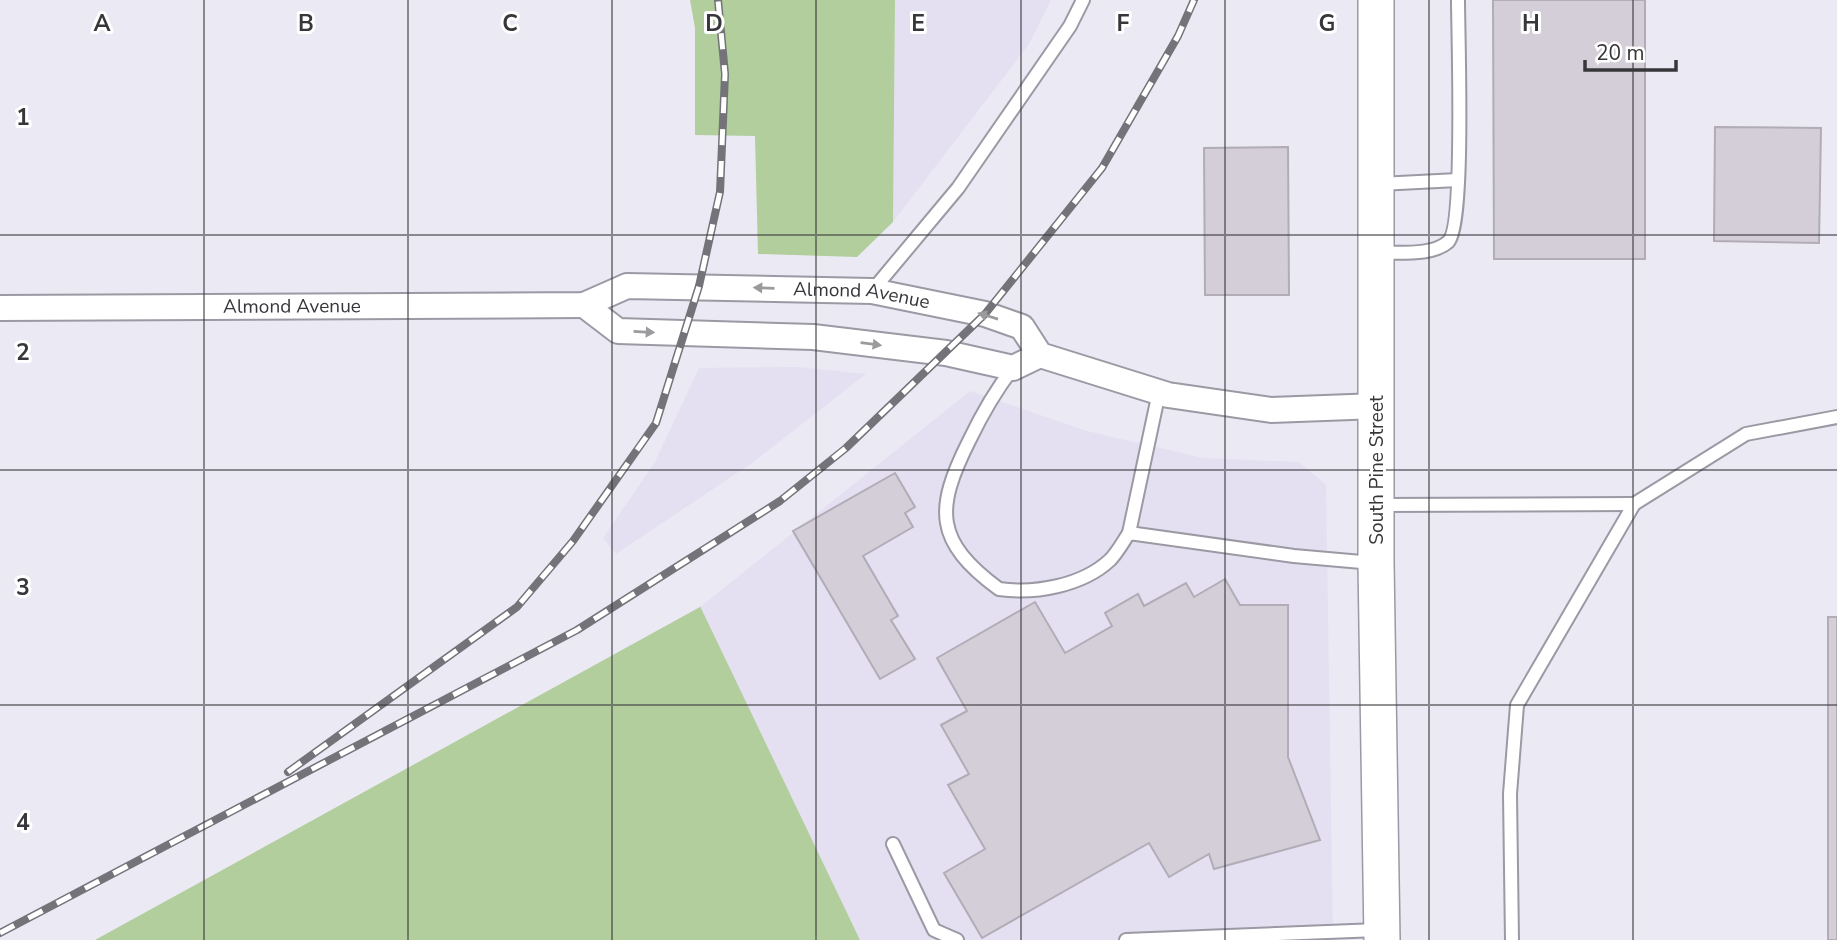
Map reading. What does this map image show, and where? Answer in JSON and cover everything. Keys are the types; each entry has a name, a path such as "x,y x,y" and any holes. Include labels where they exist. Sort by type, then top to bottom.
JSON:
{"main road":[{"name":"South Pine Street","path":"1376,0 1376,563 1382,935"}],"street":[{"name":"Almond Avenue","path":"0,308 584,305 627,286 872,291 985,314 1022,327 1040,355"},
{"path":"584,305 618,331 813,337 946,353 1013,368 1040,355 1159,392 1270,410 1378,406"}],"lane":[{"path":"872,291 958,188 1070,26 1083,0"},
{"path":"1375,254 1436,250 1450,241 1454,231 1458,180 1458,0"},
{"path":"1376,184 1458,180"},
{"path":"1013,368 991,396 948,482 945,510 947,525 962,556 999,589 1041,590 1089,575 1110,560 1129,533 1159,392"},
{"path":"1512,940 1510,794 1517,705 1634,504 1746,434 1837,417"},
{"path":"1376,505 1634,504"},
{"path":"1129,533 1294,556 1376,563"},
{"path":"893,844 934,930 957,940"},
{"path":"1126,940 1382,935"}],"shaded area":[{"path":"895,0 1051,0 1029,44 893,222"},
{"path":"797,367 866,374 752,463 616,554 603,538 655,462 699,368"},
{"path":"970,391 1087,431 1203,458 1299,462 1326,485 1333,940 860,940 700,607"}],"green space":[{"path":"690,0 895,0 893,222 857,257 758,254 755,136 695,135 695,28"},
{"path":"700,607 860,940 95,940"}],"building":[{"path":"1493,0 1645,0 1645,259 1494,259"},
{"path":"1715,127 1821,128 1819,243 1714,241"},
{"path":"1288,147 1289,295 1205,295 1204,148"},
{"path":"895,473 915,507 905,513 913,527 863,556 898,616 891,620 915,659 880,679 793,531"},
{"path":"1225,579 1240,605 1288,605 1288,757 1320,840 1214,869 1209,854 1169,877 1149,843 982,938 944,873 985,849 948,785 969,774 941,725 967,711 937,658 1035,602 1065,653 1112,626 1105,613 1138,594 1144,606 1186,583 1194,597"},
{"path":"1828,617 1837,617 1837,940 1828,940"}],"railway":[{"path":"288,772 517,607 573,541 656,423 699,286 720,192 725,74 718,0"},
{"path":"0,933 577,630 780,501 846,448 985,314 1102,168 1178,36 1194,0"}]}
